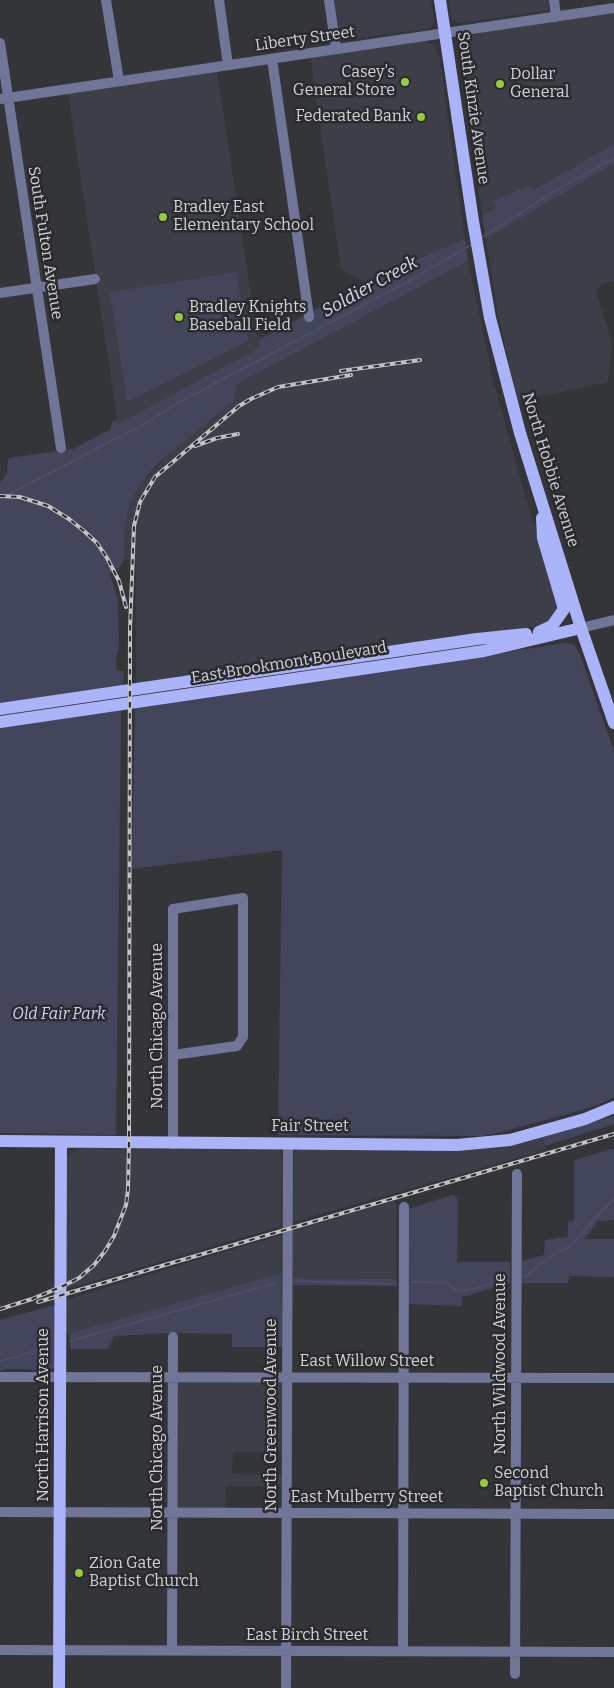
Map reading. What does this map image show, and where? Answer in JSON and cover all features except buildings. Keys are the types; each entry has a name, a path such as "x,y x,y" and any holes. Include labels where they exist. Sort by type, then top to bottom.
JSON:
{"main road":[{"name":"South Kinzie Avenue","path":"440,0 473,221"},
{"name":"North Hobbie Avenue","path":"473,221 490,318 520,433 581,628 614,724"},
{"path":"537,633 552,626 564,610 543,538 543,506"},
{"name":"East Brookmont Boulevard","path":"0,709 477,639 581,628"},
{"name":"East Brookmont Boulevard","path":"0,722 484,650 581,628"},
{"name":"Fair Street","path":"0,1141 457,1145 510,1140 585,1119 614,1107"},
{"name":"North Harrison Avenue","path":"59,1688 61,1142"}],"street":[{"path":"106,0 119,81"},
{"path":"219,0 228,65"},
{"path":"329,0 336,49"},
{"path":"554,0 556,17"},
{"name":"Liberty Street","path":"4,98 614,8"},
{"name":"South Fulton Avenue","path":"0,43 4,98 37,288 61,448"},
{"path":"272,59 309,316"},
{"path":"0,293 94,279"},
{"name":"East Brookmont Boulevard","path":"581,628 614,620"},
{"name":"North Chicago Avenue","path":"173,1055 237,1046 243,1037 243,898 173,909 173,1055 173,1144"},
{"name":"North Greenwood Avenue","path":"286,1688 288,1143"},
{"name":"North Wildwood Avenue","path":"515,1674 517,1174"},
{"path":"403,1651 404,1207"},
{"name":"North Chicago Avenue","path":"172,1650 173,1336"},
{"name":"East Willow Street","path":"0,1377 614,1378"},
{"name":"East Mulberry Street","path":"0,1512 614,1514"},
{"name":"East Birch Street","path":"0,1650 614,1652"}],"shaded area":[{"path":"335,0 431,0 434,25 427,29 346,40 339,33"},
{"path":"449,0 549,0 549,2 548,9 545,11 460,23 452,20"},
{"path":"614,12 614,144 532,190 531,185 492,201 496,208 482,215 459,43 473,35 485,32"},
{"path":"418,41 434,46 439,55 465,238 367,283 341,269 310,57"},
{"name":"Bradley East Elementary School","path":"217,71 259,348 118,425 68,94"},
{"path":"614,163 614,281 602,283 596,291 612,344 608,382 518,401 498,315 486,239"},
{"path":"468,261 493,380 526,499 559,603 559,610 544,625 136,685 136,560 124,559 125,525 130,503 141,483 237,384"},
{"path":"542,1137 546,1150 293,1222 294,1153 299,1149 478,1149 503,1146"},
{"path":"86,1147 280,1150 282,1160 281,1226 64,1290 65,1161 72,1152"},
{"path":"395,1201 397,1207 396,1279 293,1278 293,1231"},
{"path":"281,1235 281,1273 64,1335 65,1300"},
{"path":"177,1380 282,1382 281,1452 233,1452 232,1474 281,1475 281,1486 226,1486 225,1508 177,1508"}],"green space":[{"path":"614,144 614,163 486,239 482,215 496,208 492,201 531,185 533,190"},
{"path":"465,238 468,261 237,384 233,401 158,463 141,483 130,503 125,525 124,559 120,567 110,574 118,600 119,646 116,659 117,671 124,671 123,686 0,704 0,483 7,473 8,458 73,449 111,429 111,423 117,420 118,424 259,348 258,340 367,283"},
{"name":"Bradley Knights Baseball Field","path":"236,272 248,341 127,402 110,292"},
{"path":"566,643 574,645 580,655 614,751 614,1097 582,1110 482,1136 278,1135 282,850 132,869 135,706"},
{"name":"Old Fair Park","path":"121,709 116,1135 0,1133 0,725"},
{"path":"614,1116 614,1124 545,1146 542,1137"},
{"path":"614,1149 614,1220 598,1221 585,1239 614,1239 614,1277 569,1276 568,1283 519,1283 519,1262 544,1255 545,1240 568,1237 568,1222 574,1220 574,1160"},
{"path":"455,1195 458,1201 457,1262 510,1262 510,1283 462,1297 462,1306 405,1304 408,1209"},
{"path":"281,1273 283,1347 232,1347 232,1334 166,1333 114,1336 108,1349 70,1349 70,1333"},
{"path":"293,1278 396,1279 397,1286 293,1285"},
{"path":"54,1305 54,1368 48,1370 6,1369 0,1371 0,1320"}],"waterway":[{"name":"Soldier Creek","path":"481,238 550,194 614,158"},
{"name":"Soldier Creek","path":"0,499 144,424 178,403 407,282 471,245"},
{"path":"526,1276 548,1258 570,1246 614,1198"},
{"path":"412,1282 446,1283 458,1291 464,1291 505,1280"},
{"path":"298,1281 391,1284"},
{"path":"70,1341 276,1283"},
{"path":"0,1361 47,1346"}],"railway":[{"path":"341,371 420,360"},
{"path":"0,1309 32,1299 79,1278 94,1265 105,1251 114,1236 126,1205 129,1143 130,629 134,526 140,502 155,477 239,406 278,387 351,375"},
{"path":"195,446 217,438 238,434"},
{"path":"0,496 20,497 48,506 84,531 97,543 107,558 119,581 126,607"},
{"path":"38,1302 614,1134"}],"place":[{"name":"Casey's General Store","path":"405,82"},
{"name":"Dollar General","path":"500,84"},
{"name":"Federated Bank","path":"421,117"},
{"name":"Bradley East Elementary School","path":"163,217"},
{"name":"Bradley Knights Baseball Field","path":"179,317"},
{"name":"Second Baptist Church","path":"484,1483"},
{"name":"Zion Gate Baptist Church","path":"79,1573"}]}
